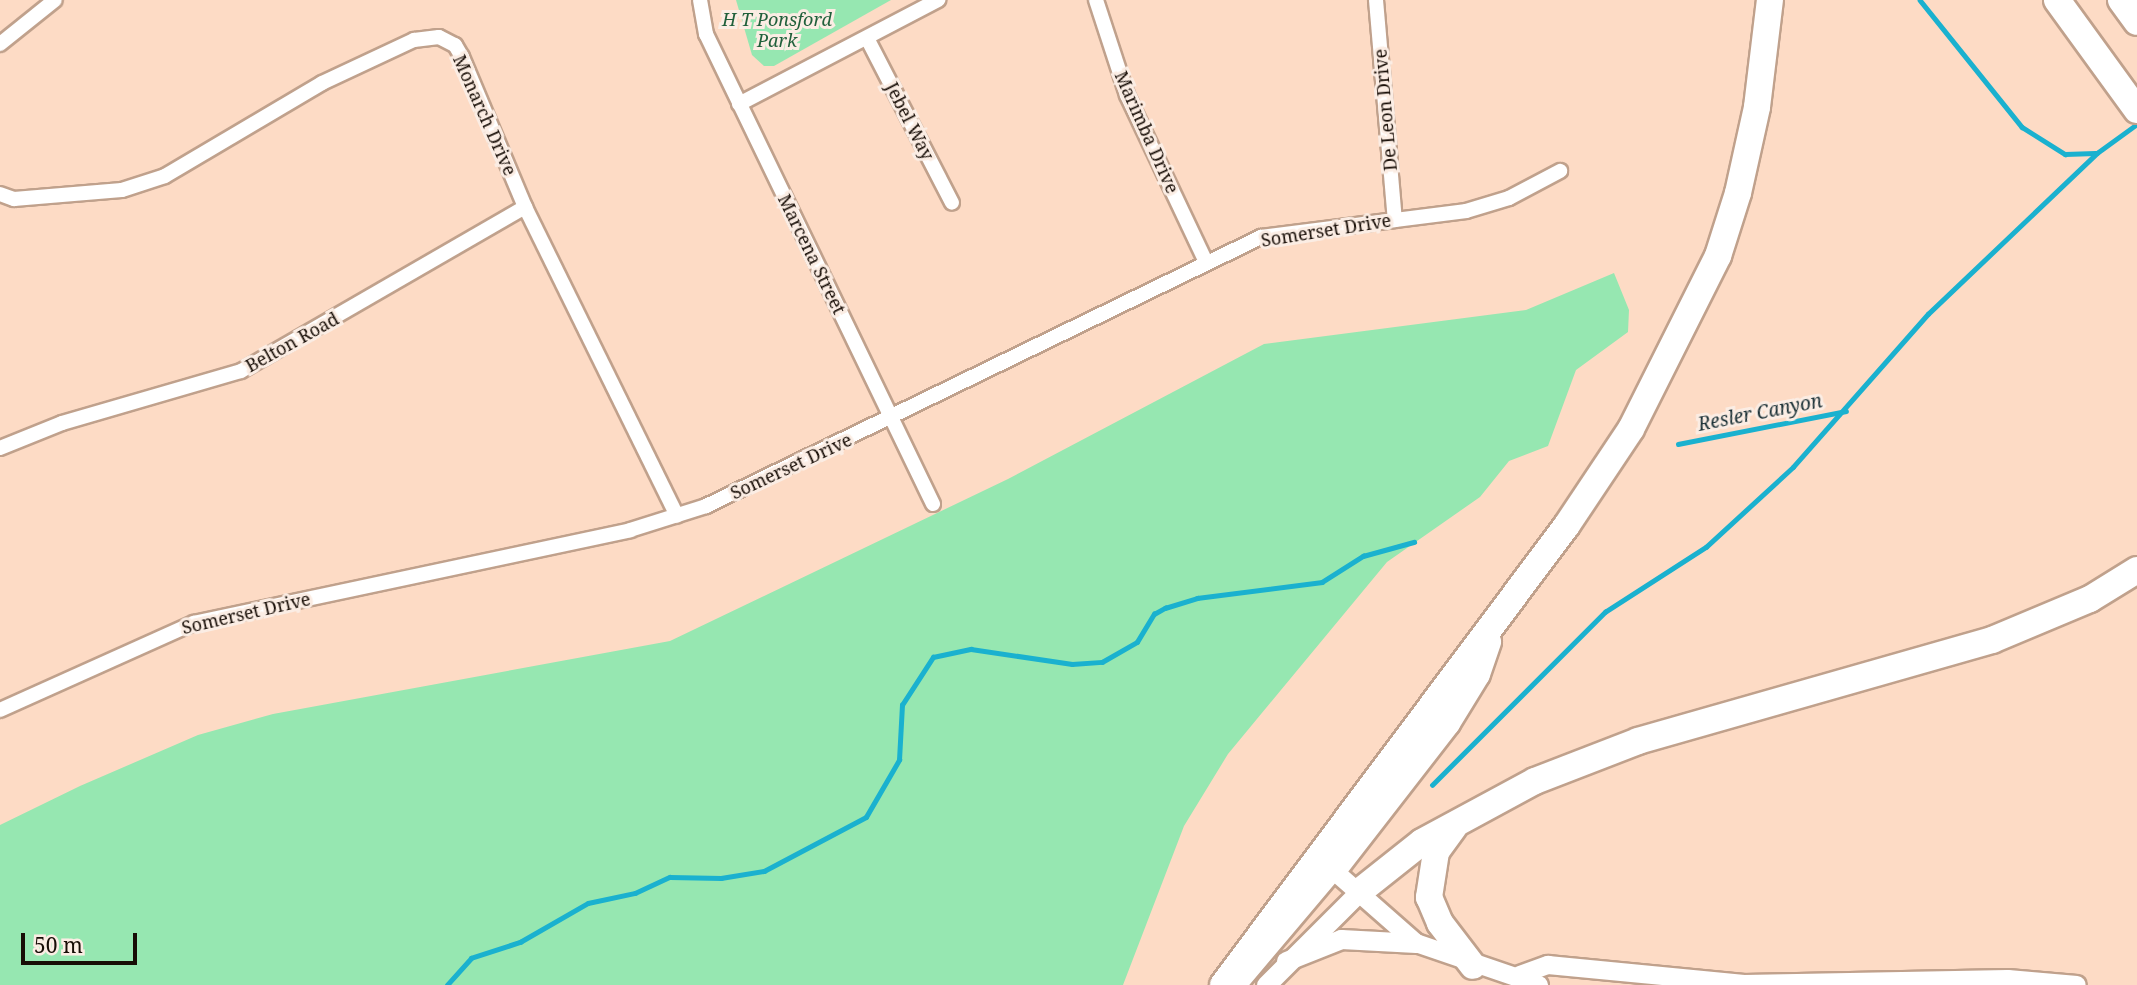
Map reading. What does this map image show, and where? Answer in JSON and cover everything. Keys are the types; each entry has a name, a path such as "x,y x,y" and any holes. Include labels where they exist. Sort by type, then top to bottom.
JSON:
{"highway":[{"path":"1223,985 1497,617 1631,429 1718,256 1758,107 1770,0"},
{"path":"2057,0 2137,110"},
{"path":"2121,0 2137,22"},
{"path":"1359,892 1458,820 1535,781 1638,741 1992,640 2090,599 2137,570"},
{"path":"1333,870 1447,723 1478,674 1497,617"},
{"path":"1458,820 1436,852 1429,897 1440,923 1473,966"}],"main road":[{"path":"1236,985 1333,870"},
{"path":"1266,985 1286,961 1359,892"},
{"path":"1286,961 1341,939 1416,943"}],"street":[{"path":"0,44 55,0"},
{"name":"Marcena Street","path":"700,0 706,34 738,104 933,504"},
{"path":"738,104 869,40 938,0"},
{"name":"Marimba Drive","path":"1096,0 1127,95 1205,260"},
{"name":"De Leon Drive","path":"1376,0 1395,220"},
{"name":"Monarch Drive","path":"0,194 14,199 122,190 164,176 322,83 414,40 439,37 455,45 462,57 525,207 677,516"},
{"name":"Jebel Way","path":"869,40 952,203"},
{"name":"Somerset Drive","path":"0,710 194,623 677,516 892,418 1205,260 1276,234 1395,220 1495,204 1560,171"},
{"name":"Belton Road","path":"0,448 62,423 241,371 525,207"},
{"path":"1333,870 1416,943 1473,966 1520,975 1539,985"},
{"path":"1520,975 1548,965 1744,984 1833,985 2008,979 2077,985"}],"green space":[{"name":"H T Ponsford Park","path":"736,0 891,0 774,66 764,66 752,55"},
{"path":"1614,273 1629,310 1628,332 1576,370 1548,446 1509,461 1480,497 1387,562 1228,754 1184,826 1123,985 0,985 0,825 80,786 198,735 273,714 670,641 1008,479 1264,344 1526,310"}],"waterway":[{"path":"1920,0 2022,127 2065,154 2095,153"},
{"path":"1432,785 1605,612 1706,547 1793,467 1928,314 2097,153 2137,124"},
{"name":"Resler Canyon","path":"1678,444 1846,411"},
{"name":"Resler Canyon","path":"447,985 471,958 520,942 588,903 635,893 670,877 721,878 764,871 866,817 899,760 902,705 933,657 971,649 1072,664 1102,662 1137,642 1154,614 1165,608 1197,598 1322,582 1363,556 1414,542"}]}
